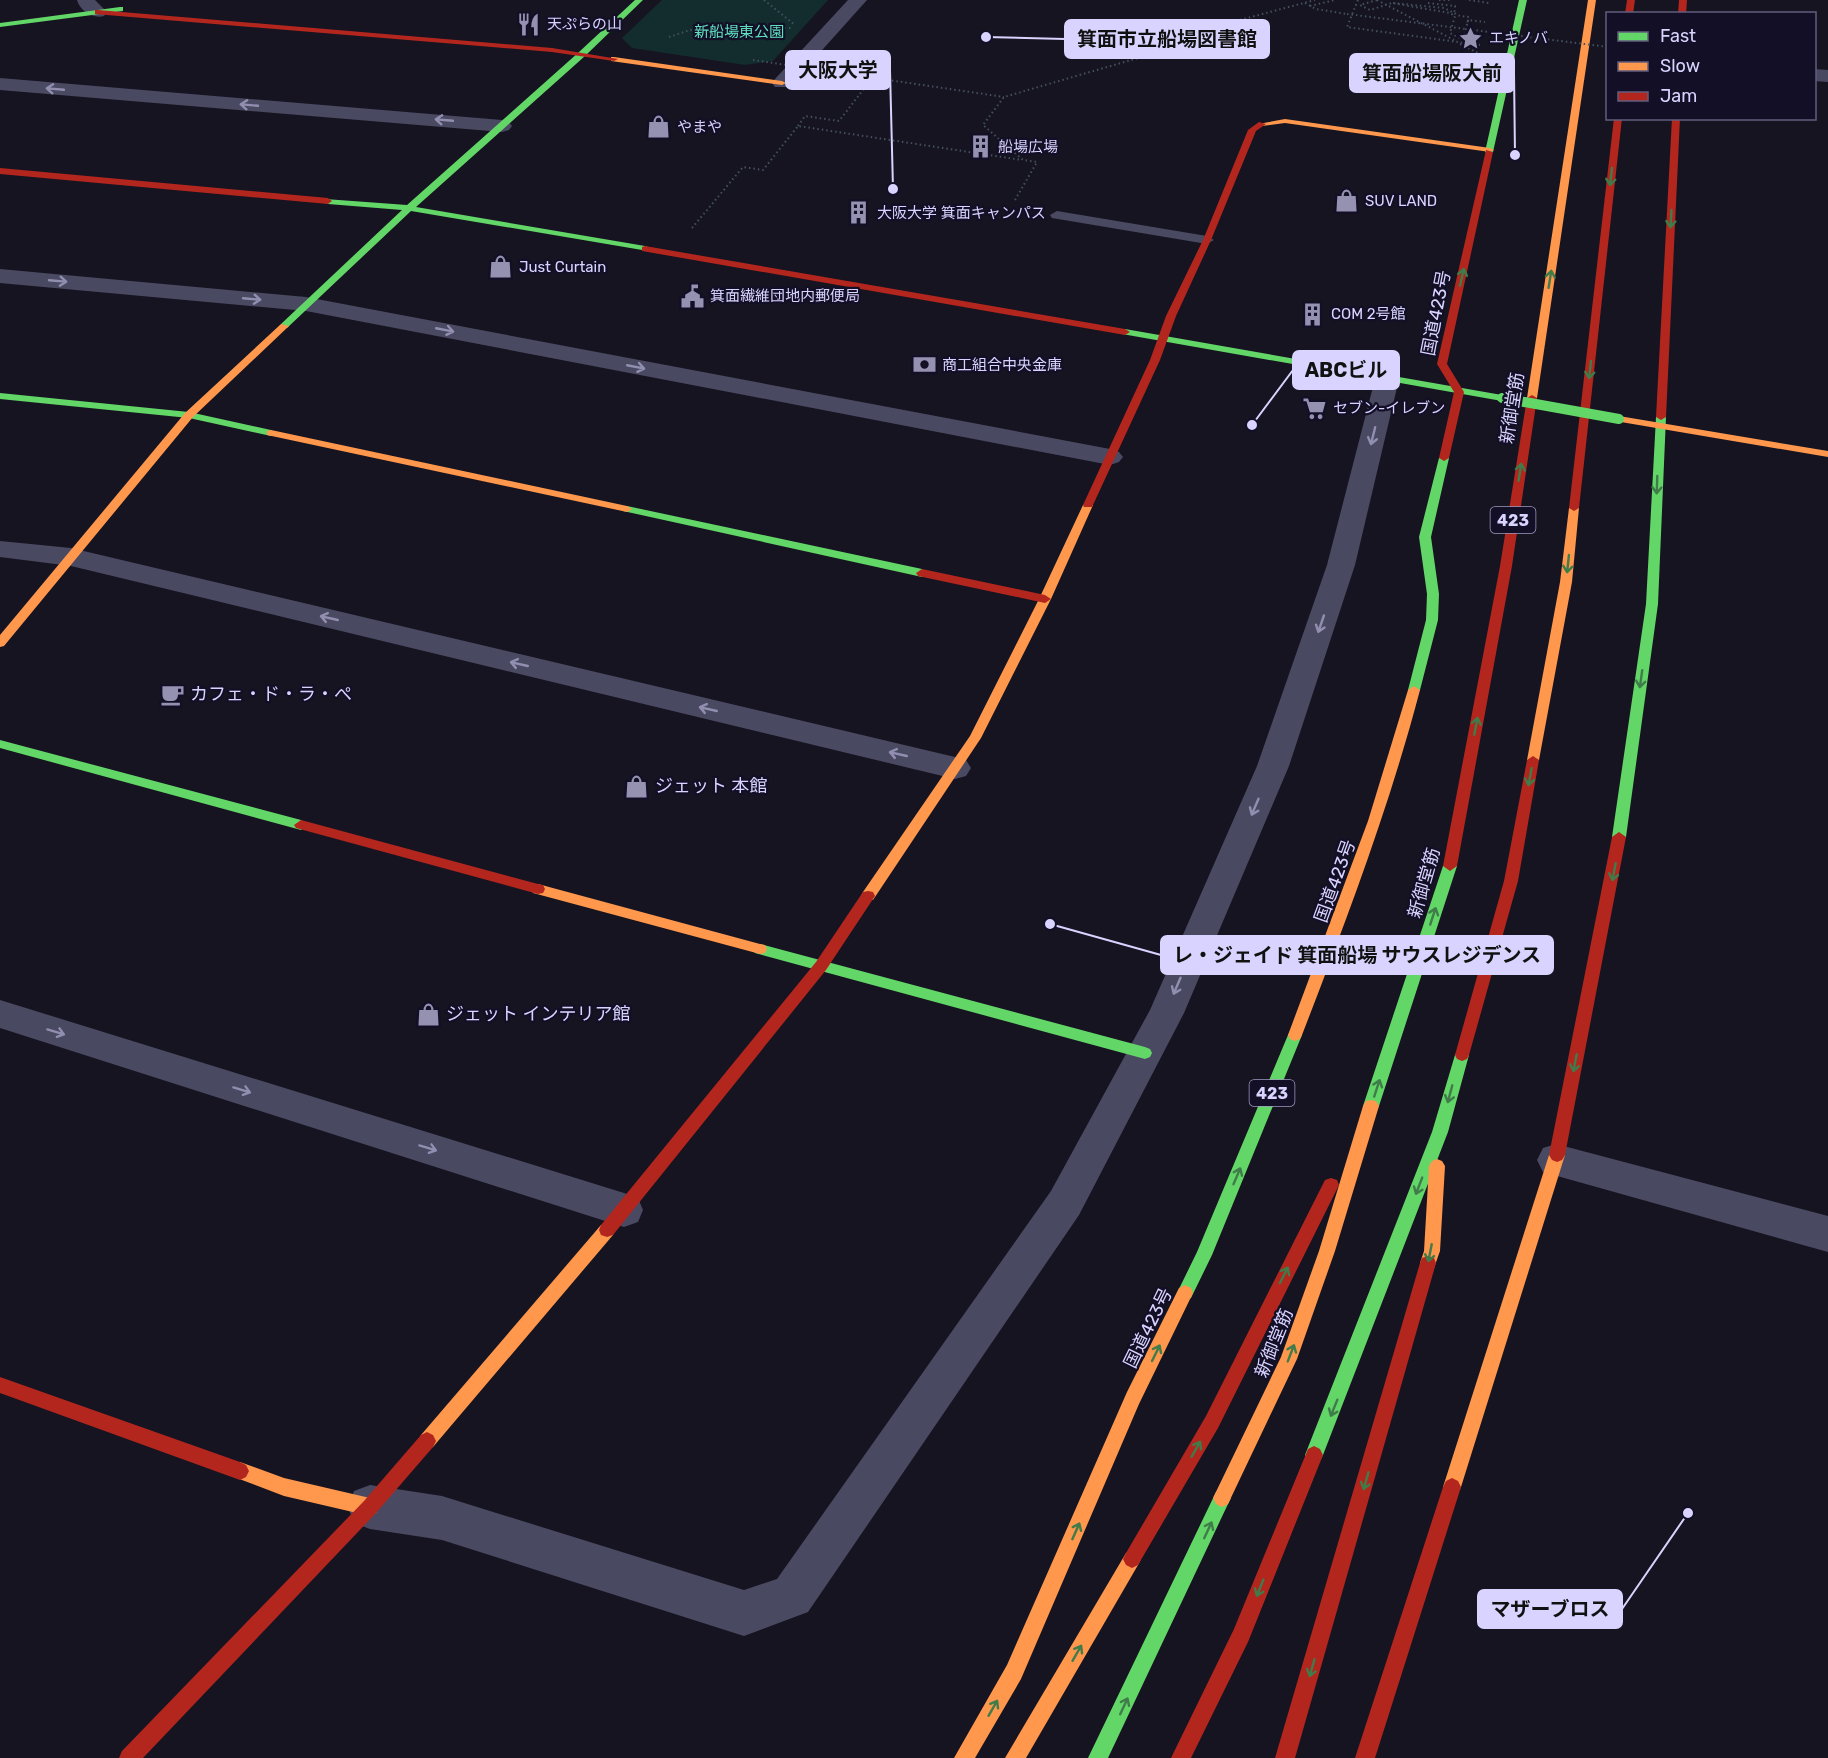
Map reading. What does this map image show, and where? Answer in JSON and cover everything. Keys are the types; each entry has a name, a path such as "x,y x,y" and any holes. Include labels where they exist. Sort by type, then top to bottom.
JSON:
{"main road":[{"path":"0,643 189,415 409,208 582,54 639,0"},
{"name":"国道423号","path":"964,1758 1014,1672 1133,1398 1204,1255 1281,1072 1362,860 1401,742 1432,620 1433,594 1425,537 1459,392 1442,364 1523,0"},
{"name":"新御堂筋","path":"1098,1758 1289,1359 1327,1251 1369,1112 1449,869 1506,566 1592,0"},
{"path":"0,25 92,6 163,3"},
{"path":"92,6 582,54 782,83"},
{"path":"129,1758 370,1507 624,1210 820,966 975,738 1045,599 1110,457 1207,240 1252,130 1260,123 1271,120 1285,121 1490,150"},
{"path":"1181,1758 1241,1635 1353,1359 1440,1132 1511,881 1566,582 1618,120"},
{"path":"1365,1758 1556,1160 1619,842 1652,604 1676,120"},
{"path":"0,171 409,208 1459,392 1828,454"},
{"path":"0,396 189,415 1045,599"},
{"path":"0,744 1145,1053"},
{"path":"1015,1758 1212,1422 1272,1299 1369,1112"},
{"path":"1285,1758 1432,1251 1440,1132"},
{"path":"0,1384 284,1487 370,1507"}],"street":[{"path":"782,83 858,0"},
{"path":"0,84 502,126"},
{"path":"0,276 306,304 1110,457"},
{"path":"370,1507 442,1518 744,1613 792,1596 1065,1203 1166,1013 1273,766 1341,565 1387,379"},
{"path":"0,549 71,557 955,768"},
{"path":"0,1014 624,1210"},
{"path":"1556,1160 1828,1234"}],"lane":[{"path":"1057,215 1207,240"}],"path":[{"path":"668,37 690,30 720,33 761,28 798,28 764,0"},
{"path":"753,60 1004,97 1231,31 1221,25 1315,0"},
{"path":"1310,6 1335,0"},
{"path":"1358,0 1347,27 1484,45"},
{"path":"1463,40 1469,17 1460,16 1444,8 1398,2 1392,3 1370,10 1360,5 1377,0 1463,45"},
{"path":"1439,0 1450,0"},
{"path":"1304,3 1316,9 1347,14 1606,47"},
{"path":"1392,3 1467,17 1468,21"},
{"path":"1428,3 1455,6 1453,14 1468,21"},
{"path":"1455,16 1450,33 1480,48 1479,54"},
{"path":"707,211 743,167 763,170 805,116 839,121 873,77"},
{"path":"1004,97 983,125 1023,160"},
{"path":"798,126 1037,162 1015,200"}],"green space":[{"name":"新船場東公園","path":"662,0 828,0 773,61 745,65 632,48 622,38"}],"traffic: fast":[{"path":"284,326 409,208 582,54 639,0"},
{"path":"1489,152 1523,0"},
{"path":"0,25 120,9"},
{"path":"328,201 409,208 645,249"},
{"path":"1125,332 1502,398"},
{"path":"0,396 189,415 271,433"},
{"path":"1502,398 1619,419"},
{"path":"1619,837 1652,604 1661,417"},
{"path":"1414,690 1432,620 1433,594 1425,537 1444,458"},
{"path":"627,509 922,573"},
{"path":"0,744 301,825"},
{"path":"1371,1106 1450,866"},
{"path":"760,949 1145,1053"},
{"path":"1185,1293 1204,1255 1295,1035"},
{"path":"1314,1455 1440,1132 1462,1055"},
{"path":"1098,1758 1222,1498"}],"traffic: slow":[{"path":"1532,398 1592,0"},
{"path":"614,59 782,83"},
{"path":"1262,124 1285,121 1490,150"},
{"path":"0,643 189,415 284,326"},
{"path":"1619,419 1828,454"},
{"path":"271,433 627,509"},
{"path":"868,896 975,738 1045,599 1088,505"},
{"path":"1533,760 1566,582 1574,508"},
{"path":"1295,1035 1375,821 1414,690"},
{"path":"538,889 760,949"},
{"path":"1222,1498 1289,1359 1327,1251 1371,1106"},
{"path":"1452,1487 1557,1155"},
{"path":"1428,1263 1432,1251 1437,1166"},
{"path":"427,1441 607,1230"},
{"path":"964,1758 1014,1672 1133,1398 1185,1293"},
{"path":"240,1471 284,1487 370,1507"},
{"path":"1015,1758 1132,1559"}],"traffic: jam":[{"path":"1629,12 1631,0"},
{"path":"1682,12 1683,0"},
{"path":"98,12 552,50 614,59"},
{"path":"1574,508 1618,120"},
{"path":"1661,417 1676,120"},
{"path":"1088,505 1155,360 1171,316 1207,240 1252,130 1262,124"},
{"path":"1444,458 1459,392 1442,364 1489,152"},
{"path":"0,171 328,201"},
{"path":"645,249 1125,332"},
{"path":"1450,866 1506,566 1532,398"},
{"path":"922,573 1045,599"},
{"path":"1462,1055 1511,881 1533,760"},
{"path":"301,825 538,889"},
{"path":"1557,1155 1619,837"},
{"path":"607,1230 821,966 868,896"},
{"path":"1132,1559 1212,1422 1331,1185"},
{"path":"1285,1758 1428,1263"},
{"path":"0,1385 240,1471"},
{"path":"129,1758 370,1507 427,1441"},
{"path":"1181,1758 1241,1635 1314,1455"},
{"path":"1365,1758 1452,1487"}],"place":[{"name":"天ぷらの山","path":"529,24"},
{"name":"箕面市立船場図書館","path":"986,37"},
{"name":"エキノバ","path":"1471,38"},
{"name":"やまや","path":"659,127"},
{"name":"船場広場","path":"980,147"},
{"name":"箕面船場阪大前","path":"1515,155"},
{"name":"大阪大学","path":"893,189"},
{"name":"SUV LAND","path":"1347,201"},
{"name":"大阪大学 箕面キャンパス","path":"859,213"},
{"name":"Just Curtain","path":"501,267"},
{"name":"箕面繊維団地内郵便局","path":"692,296"},
{"name":"COM 2号館","path":"1313,314"},
{"name":"商工組合中央金庫","path":"924,365"},
{"name":"セブン-イレブン","path":"1315,408"},
{"name":"ABCビル","path":"1252,425"},
{"name":"カフェ・ド・ラ・ぺ","path":"172,694"},
{"name":"ジェット 本館","path":"637,786"},
{"name":"レ・ジェイド 箕面船場 サウスレジデンス","path":"1050,924"},
{"name":"ジェット インテリア館","path":"428,1014"},
{"name":"マザーブロス","path":"1688,1513"}]}
